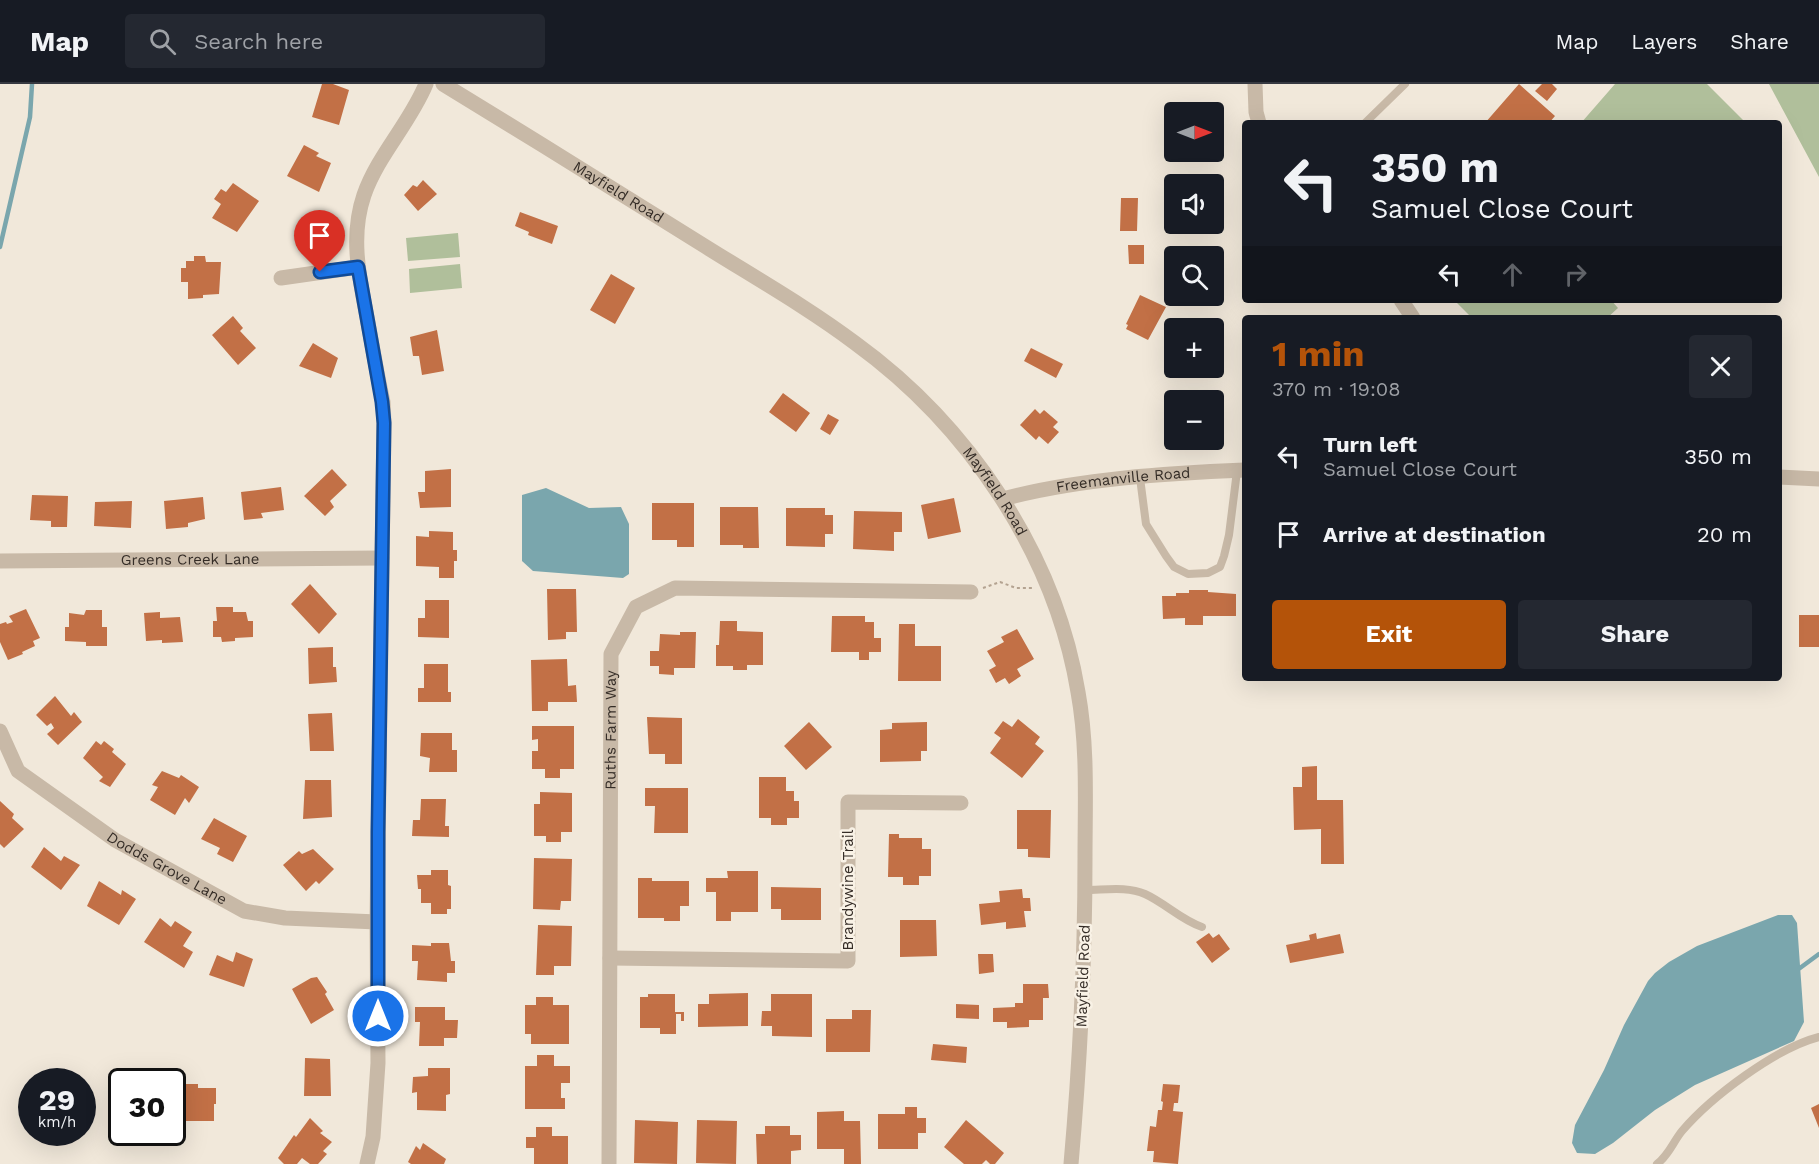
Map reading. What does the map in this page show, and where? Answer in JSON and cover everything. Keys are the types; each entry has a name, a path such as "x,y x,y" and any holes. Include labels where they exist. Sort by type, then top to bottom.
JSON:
{"street":[{"path":"367,1164 373,1137 378,1063 377,922 383,412 358,267 356,238 364,195 377,168 419,103 426,84"},
{"name":"Mayfield Road","path":"443,84 594,176 857,344 901,380 938,416 972,456 1003,499 1035,557 1061,622 1078,690 1086,754 1085,954 1080,1068 1071,1164"},
{"path":"1255,84 1258,120"},
{"path":"281,278 358,267"},
{"name":"Freemanville Road","path":"1003,499 1035,490 1241,470"},
{"path":"1782,477 1819,479"},
{"name":"Greens Creek Lane","path":"0,561 382,558"},
{"name":"Ruths Farm Way","path":"609,1164 611,654 636,607 675,588 971,592"},
{"name":"Dodds Grove Lane","path":"0,731 18,771 115,840 244,911 285,918 377,922"},
{"name":"Brandywine Trail","path":"610,958 848,961 848,802 961,802"}],"lane":[{"path":"1368,120 1405,84"},
{"path":"1140,478 1146,524 1166,556 1174,567 1188,574 1208,573 1220,567 1224,556 1241,470"},
{"path":"1085,890 1130,890 1145,894 1202,927"},
{"path":"1658,1164 1665,1158 1681,1132 1698,1114 1750,1072 1788,1050 1819,1036"}],"path":[{"path":"971,592 1000,582 1016,588 1028,589 1045,581"}],"green space":[{"path":"1615,84 1707,84 1743,120 1584,120"},
{"path":"1769,84 1819,84 1819,177"},
{"path":"458,233 460,257 408,261 406,238"},
{"path":"460,264 462,288 410,293 409,269"},
{"path":"1457,303 1614,303 1618,308 1610,315 1469,315"}],"water":[{"path":"546,488 589,508 621,507 629,524 629,574 623,578 533,571 522,561 522,495"},
{"path":"1778,915 1792,915 1797,923 1804,1022 1794,1041 1695,1085 1655,1110 1595,1154 1577,1153 1572,1143 1575,1125 1648,981 1669,962 1697,946"}],"building":[{"path":"322,84 333,84 349,90 339,125 312,117"},
{"path":"1519,84 1555,116 1552,120 1488,120"},
{"path":"1542,84 1552,84 1557,89 1547,101 1535,91"},
{"path":"304,145 319,153 316,156 331,163 319,192 287,176"},
{"path":"423,180 437,194 418,211 404,195 413,185 417,187"},
{"path":"233,183 259,201 237,232 212,218 221,204 214,199 221,189 226,192"},
{"path":"1121,198 1138,198 1137,231 1120,231"},
{"path":"520,212 558,226 552,244 528,235 529,232 515,226"},
{"path":"1128,245 1144,245 1144,264 1129,264"},
{"path":"194,256 205,256 206,262 221,262 219,294 188,299 188,282 181,282 181,268 186,268 186,261 194,261"},
{"path":"611,274 635,288 615,324 590,310"},
{"path":"1140,295 1166,307 1148,340 1126,329 1128,325 1126,324"},
{"path":"233,316 243,328 240,331 256,348 238,365 212,335"},
{"path":"437,330 444,371 422,375 419,356 413,356 410,337"},
{"path":"313,343 338,358 331,378 299,366"},
{"path":"1031,348 1063,364 1056,378 1024,361"},
{"path":"783,393 810,413 796,432 769,412"},
{"path":"1035,409 1040,414 1044,410 1058,422 1053,427 1059,432 1048,444 1039,436 1036,440 1020,425"},
{"path":"828,414 839,420 830,435 820,429"},
{"path":"332,469 347,485 330,501 334,507 325,516 304,496"},
{"path":"451,469 451,507 420,508 418,492 425,492 425,471"},
{"path":"281,487 284,510 261,513 263,518 244,520 241,492"},
{"path":"32,495 68,496 67,527 51,527 51,521 30,520"},
{"path":"203,497 205,519 188,523 188,527 166,529 164,501"},
{"path":"954,498 961,532 928,539 921,505"},
{"path":"132,501 131,528 94,526 95,502"},
{"path":"652,503 694,503 694,547 677,547 677,540 652,540"},
{"path":"720,507 758,507 759,548 720,545"},
{"path":"786,508 825,508 825,515 833,515 833,534 825,534 825,547 786,546"},
{"path":"854,511 902,512 902,532 894,532 894,551 853,549"},
{"path":"429,531 453,532 453,550 457,550 457,561 454,561 454,578 439,578 439,567 416,566 416,536 429,537"},
{"path":"310,584 337,614 319,634 291,604"},
{"path":"547,589 576,589 577,632 566,632 566,639 548,640"},
{"path":"1189,590 1236,594 1236,616 1203,616 1203,625 1185,625 1185,618 1163,619 1162,596 1176,596 1176,593 1189,593"},
{"path":"425,600 449,600 449,638 418,637 418,618 425,618"},
{"path":"216,607 233,607 233,612 246,612 248,621 253,621 253,637 235,638 235,641 222,642 221,637 213,637 213,621 217,621"},
{"path":"26,609 40,638 33,641 35,646 8,660 0,642 0,624 13,622 9,616"},
{"path":"86,610 102,610 102,627 107,627 107,646 86,646 86,642 65,641 65,627 69,627 69,613 84,615"},
{"path":"160,612 160,618 180,617 183,642 146,641 144,613"},
{"path":"1799,615 1819,615 1819,647 1799,647"},
{"path":"832,616 865,616 865,622 874,622 874,638 881,638 881,652 869,652 869,660 859,660 859,652 831,652"},
{"path":"720,621 737,621 737,631 763,632 763,665 747,665 747,670 733,670 733,666 716,666 716,645 719,645"},
{"path":"899,624 915,624 915,646 941,646 941,681 898,681"},
{"path":"1017,629 1034,659 1017,669 1021,676 1009,684 1005,678 996,683 989,670 996,666 987,651 1004,642 1001,637"},
{"path":"680,632 696,632 695,668 674,668 674,675 659,674 659,666 650,666 650,651 659,651 660,634 680,635"},
{"path":"333,647 333,667 336,667 337,682 309,684 308,648"},
{"path":"567,659 568,686 576,685 577,702 548,702 548,711 532,711 531,660"},
{"path":"424,664 448,664 448,692 451,692 451,702 418,702 418,688 424,688"},
{"path":"55,696 71,716 74,712 82,722 58,745 47,734 54,728 51,723 47,726 36,715"},
{"path":"332,713 334,751 310,751 308,714"},
{"path":"647,717 682,718 682,764 665,764 665,754 649,754"},
{"path":"1018,719 1040,737 1035,744 1044,751 1022,778 990,753 1001,738 994,733 1003,721 1012,727"},
{"path":"809,722 832,747 806,770 784,746"},
{"path":"927,722 927,751 921,751 921,761 880,762 880,730 892,729 892,723"},
{"path":"532,726 574,726 574,769 560,769 560,778 545,778 545,769 532,769 532,751 538,751 538,739 532,740"},
{"path":"421,733 452,733 452,750 457,750 457,772 429,772 430,758 420,756"},
{"path":"96,741 101,745 104,741 114,749 112,752 126,764 110,787 99,781 103,777 83,758"},
{"path":"1317,766 1317,800 1343,800 1344,864 1321,864 1321,829 1294,830 1293,787 1302,787 1302,767"},
{"path":"162,771 179,778 181,775 199,787 189,803 185,798 175,815 150,800 158,787 152,785"},
{"path":"759,777 786,777 786,791 794,791 794,801 799,801 799,818 787,818 787,825 771,825 771,818 759,818"},
{"path":"305,780 331,780 332,817 303,819"},
{"path":"645,788 688,788 688,833 654,833 655,806 645,806"},
{"path":"540,792 572,793 572,832 561,832 561,842 546,842 546,836 534,836 534,804 540,804"},
{"path":"421,799 446,799 445,826 449,826 449,837 412,836 413,820 420,820"},
{"path":"0,801 14,814 12,818 24,829 4,848 0,844"},
{"path":"1017,810 1051,810 1050,858 1028,857 1028,849 1017,849"},
{"path":"214,818 247,836 233,862 217,854 220,848 201,839"},
{"path":"889,834 899,834 899,838 922,838 922,849 931,849 931,876 919,876 919,885 903,885 903,877 888,877"},
{"path":"44,847 61,861 64,856 80,865 61,890 31,867"},
{"path":"313,849 334,869 319,884 316,881 306,891 283,865 299,851 302,854"},
{"path":"534,858 572,859 571,901 561,901 560,910 533,909"},
{"path":"431,870 448,870 451,909 447,909 447,914 431,914 431,903 421,903 421,889 418,889 417,875 431,875"},
{"path":"727,871 758,871 758,912 731,912 731,921 716,921 716,892 706,892 706,878 728,878"},
{"path":"638,878 652,878 652,881 689,881 689,906 680,906 680,921 664,921 664,918 638,918"},
{"path":"99,881 121,895 122,890 136,899 119,925 87,906"},
{"path":"771,887 821,888 821,920 781,920 781,909 771,909"},
{"path":"1022,889 1023,898 1030,898 1031,911 1024,911 1026,927 1006,929 1006,922 981,925 979,904 1000,902 999,891"},
{"path":"160,918 171,927 175,921 192,932 183,946 193,952 184,968 144,942"},
{"path":"900,920 936,920 937,956 900,957"},
{"path":"538,925 572,926 571,966 554,966 554,975 536,975"},
{"path":"1209,933 1213,938 1219,934 1230,949 1212,963 1196,942"},
{"path":"1316,933 1317,939 1340,934 1344,953 1290,963 1286,945 1310,940 1309,935"},
{"path":"431,943 449,943 451,961 455,961 455,973 447,973 447,982 417,980 418,961 412,961 412,945 431,946"},
{"path":"236,952 253,959 244,987 209,975 217,955 233,962"},
{"path":"978,954 993,954 994,972 979,974"},
{"path":"317,977 327,992 325,994 334,1010 311,1024 292,989"},
{"path":"1023,984 1048,984 1049,998 1043,998 1043,1020 1029,1020 1029,1027 1007,1028 1007,1022 993,1022 993,1008 1015,1007 1015,1003 1023,1003"},
{"path":"748,993 748,1026 698,1027 698,1004 709,1004 709,994"},
{"path":"648,994 675,994 675,1012 684,1012 684,1021 681,1021 681,1014 676,1014 676,1034 660,1034 660,1028 640,1028 640,997 648,997"},
{"path":"771,994 812,994 812,1037 772,1036 772,1026 761,1026 762,1011 771,1011"},
{"path":"536,997 553,997 553,1005 569,1005 569,1044 531,1044 531,1034 525,1034 525,1005 536,1005"},
{"path":"956,1004 979,1005 979,1019 956,1018"},
{"path":"415,1007 445,1007 445,1020 458,1020 457,1038 444,1038 444,1046 419,1046 420,1022 415,1022"},
{"path":"852,1010 871,1010 870,1052 826,1052 826,1019 852,1019"},
{"path":"933,1044 967,1047 966,1063 931,1060"},
{"path":"537,1055 554,1055 554,1066 570,1066 570,1083 561,1083 561,1098 565,1098 565,1109 525,1109 525,1066 537,1066"},
{"path":"305,1058 330,1059 331,1096 304,1096"},
{"path":"428,1068 450,1068 450,1094 446,1095 446,1111 417,1110 417,1092 412,1093 413,1077 428,1076"},
{"path":"186,1084 198,1084 198,1088 216,1088 214,1121 186,1121"},
{"path":"1163,1084 1180,1085 1178,1103 1174,1103 1173,1111 1183,1112 1178,1164 1153,1162 1154,1151 1147,1151 1150,1126 1156,1127 1158,1110 1162,1110"},
{"path":"1819,1104 1819,1128 1811,1108"},
{"path":"905,1107 917,1107 917,1118 926,1118 926,1133 918,1133 918,1149 878,1149 878,1114 905,1114"},
{"path":"844,1111 844,1121 860,1121 861,1164 844,1164 844,1149 817,1149 817,1112"},
{"path":"310,1118 323,1131 320,1133 332,1142 323,1151 327,1154 318,1164 310,1164 302,1158 297,1164 284,1164 278,1158 294,1135 296,1137"},
{"path":"635,1120 678,1122 677,1164 634,1163"},
{"path":"697,1120 737,1121 736,1164 696,1163"},
{"path":"966,1120 1004,1153 995,1164 990,1164 986,1160 982,1164 964,1164 944,1147"},
{"path":"765,1126 790,1126 790,1135 801,1135 801,1150 791,1151 791,1164 757,1164 756,1134 765,1134"},
{"path":"536,1127 552,1127 552,1136 568,1136 568,1164 534,1164 534,1148 526,1148 526,1137 536,1137"},
{"path":"423,1143 446,1159 444,1164 411,1164 408,1162 416,1146 420,1150"}],"waterway":[{"path":"0,247 30,117 32,84"},
{"path":"1800,968 1819,954"}],"route":[{"path":"320,272 358,267 384,423 377,922 378,1016"}]}
